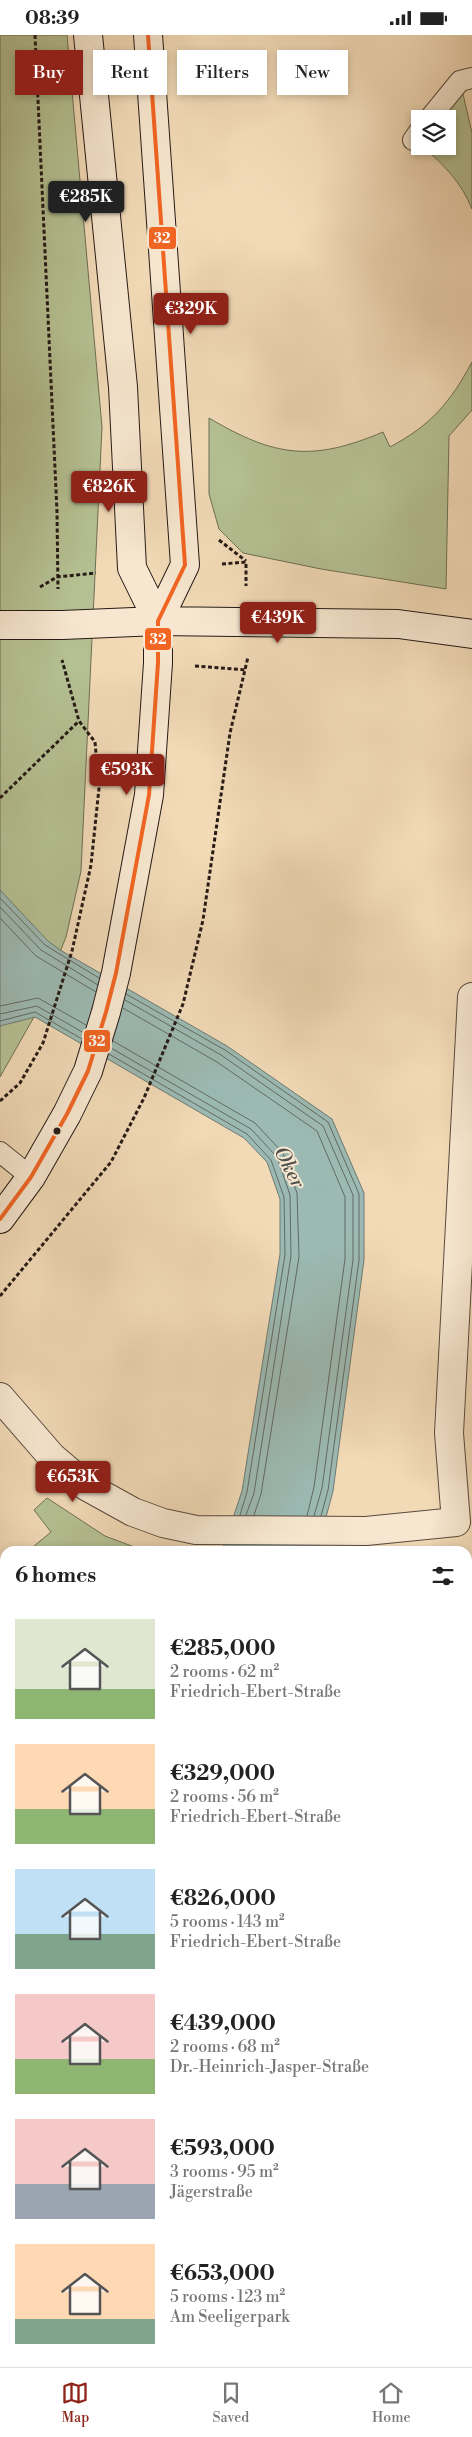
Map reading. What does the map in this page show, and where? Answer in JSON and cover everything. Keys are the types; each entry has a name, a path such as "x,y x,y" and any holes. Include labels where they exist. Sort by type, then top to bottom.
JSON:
{"main road":[{"path":"88,35 123,387 132,568 158,621"},
{"path":"0,1219 31,1177 68,1114 88,1071 116,973 148,795 158,663 158,621 185,565 148,35"},
{"path":"0,625 62,625 158,621 398,624 472,634"},
{"path":"0,1397 52,1457 86,1486 134,1512 163,1523 196,1530 366,1531 464,1521 449,1433 472,999"}],"lane":[{"path":"437,110 460,81 472,78"},
{"path":"0,1152 31,1177"}],"path":[{"path":"0,1101 20,1083 43,1043 72,951 92,865 99,788 95,742 79,721 62,657 62,625 57,577 56,502 35,35"},
{"path":"0,1296 111,1162 144,1098 183,1005 203,919 230,733 246,670"},
{"path":"0,798 79,721"}],"green space":[{"path":"0,35 67,35 68,50 15,50 15,95 72,95 102,427 81,871 66,937 34,1017 0,1077"},
{"path":"460,81 472,133 472,209 457,182 432,155 456,155 456,110 436,110"},
{"path":"472,362 472,410 449,436 446,589 321,569 243,553 219,529 209,494 209,418 254,441 294,451 335,448 358,442 383,432 390,447 417,430 438,412 456,389"},
{"path":"47,1498 105,1536 132,1546 34,1546 51,1532 34,1510"}],"water":[{"name":"Oker","path":"0,890 48,941 60,950 227,1046 332,1119 364,1193 364,1260 333,1491 318,1546 224,1546 242,1491 280,1254 280,1199 267,1162 244,1138 35,1017 0,1026"}],"transit line":[{"name":"32","path":"0,1219 31,1177 67,1114 88,1071 106,1012 116,973 149,795 158,663 158,621 185,565 148,35"}]}
